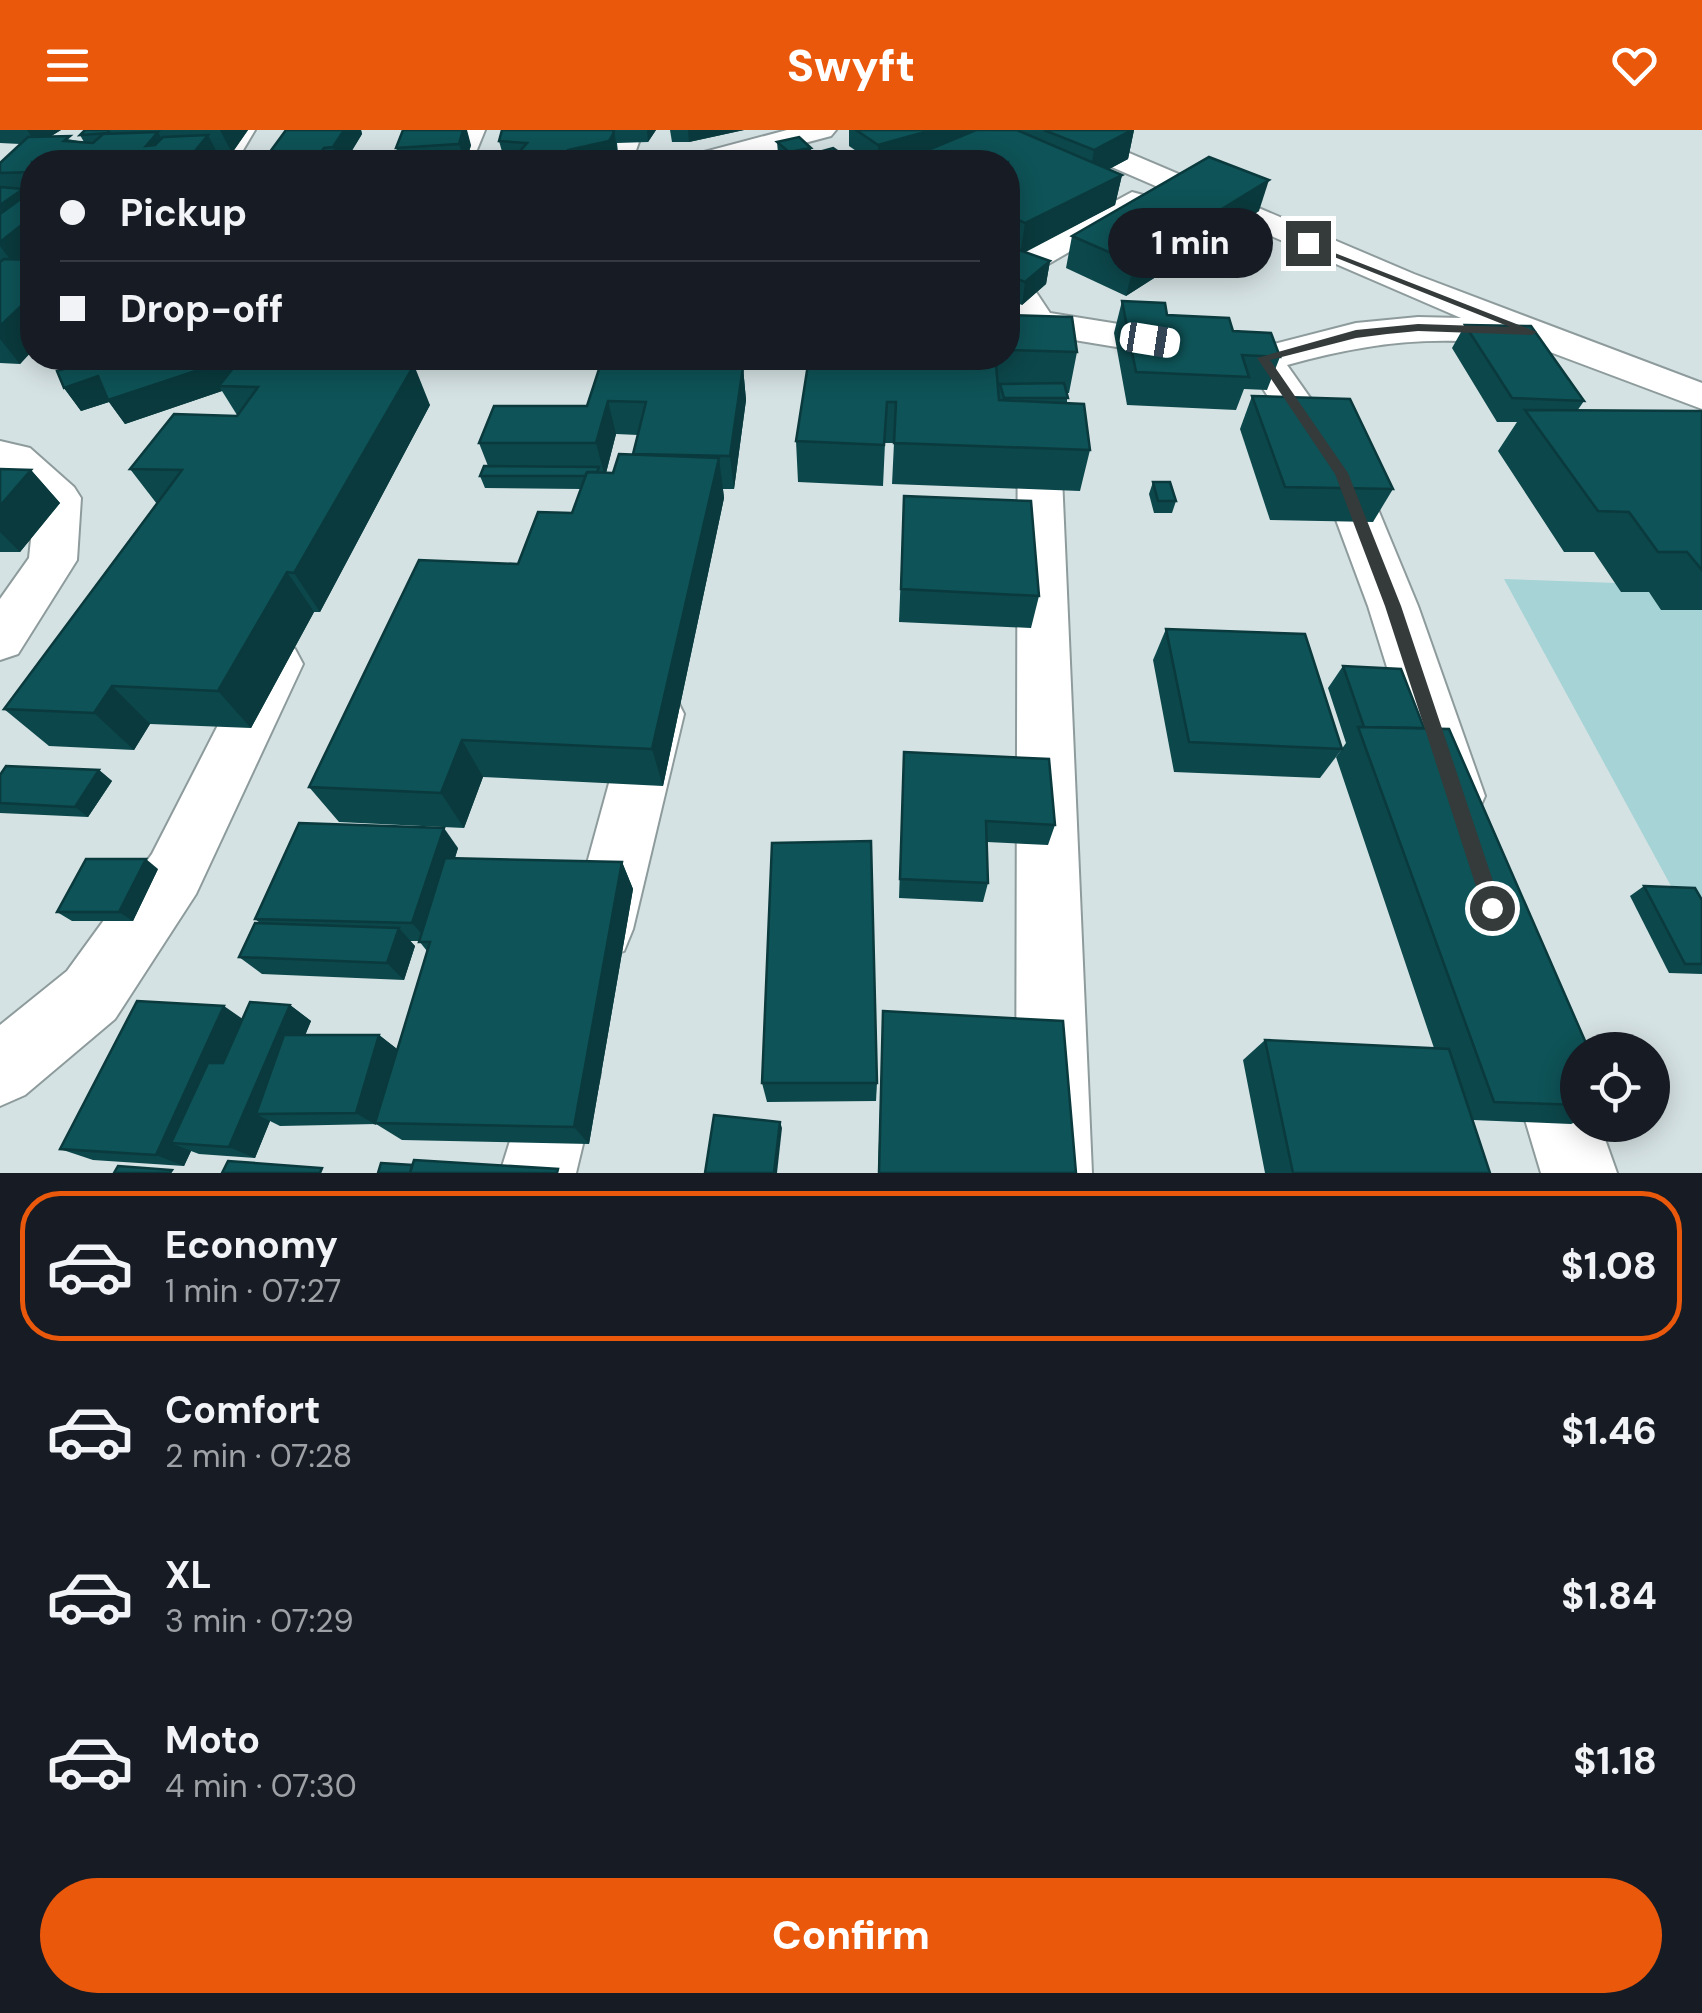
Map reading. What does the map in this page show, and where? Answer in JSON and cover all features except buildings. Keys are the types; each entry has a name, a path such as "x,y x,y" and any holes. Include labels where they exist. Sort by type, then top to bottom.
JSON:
{"street":[{"path":"1050,130 1339,256 1702,396"},
{"path":"753,150 798,140"},
{"path":"1020,268 1168,182"},
{"path":"1020,294 1037,322 1054,1173"},
{"path":"1037,322 1263,358 1356,334 1418,328 1532,332"},
{"path":"1263,358 1341,473 1393,606 1474,852"},
{"path":"0,455 15,458 58,498 53,560 0,640"},
{"path":"0,1070 91,995 174,874 301,613"},
{"path":"538,1173 670,659"},
{"path":"1524,1003 1580,1173"}],"shaded area":[{"path":"1504,579 1702,586 1702,943"}],"route":[{"path":"1308,243 1532,332 1418,328 1356,334 1263,358 1341,473 1393,606 1492,908"}]}
